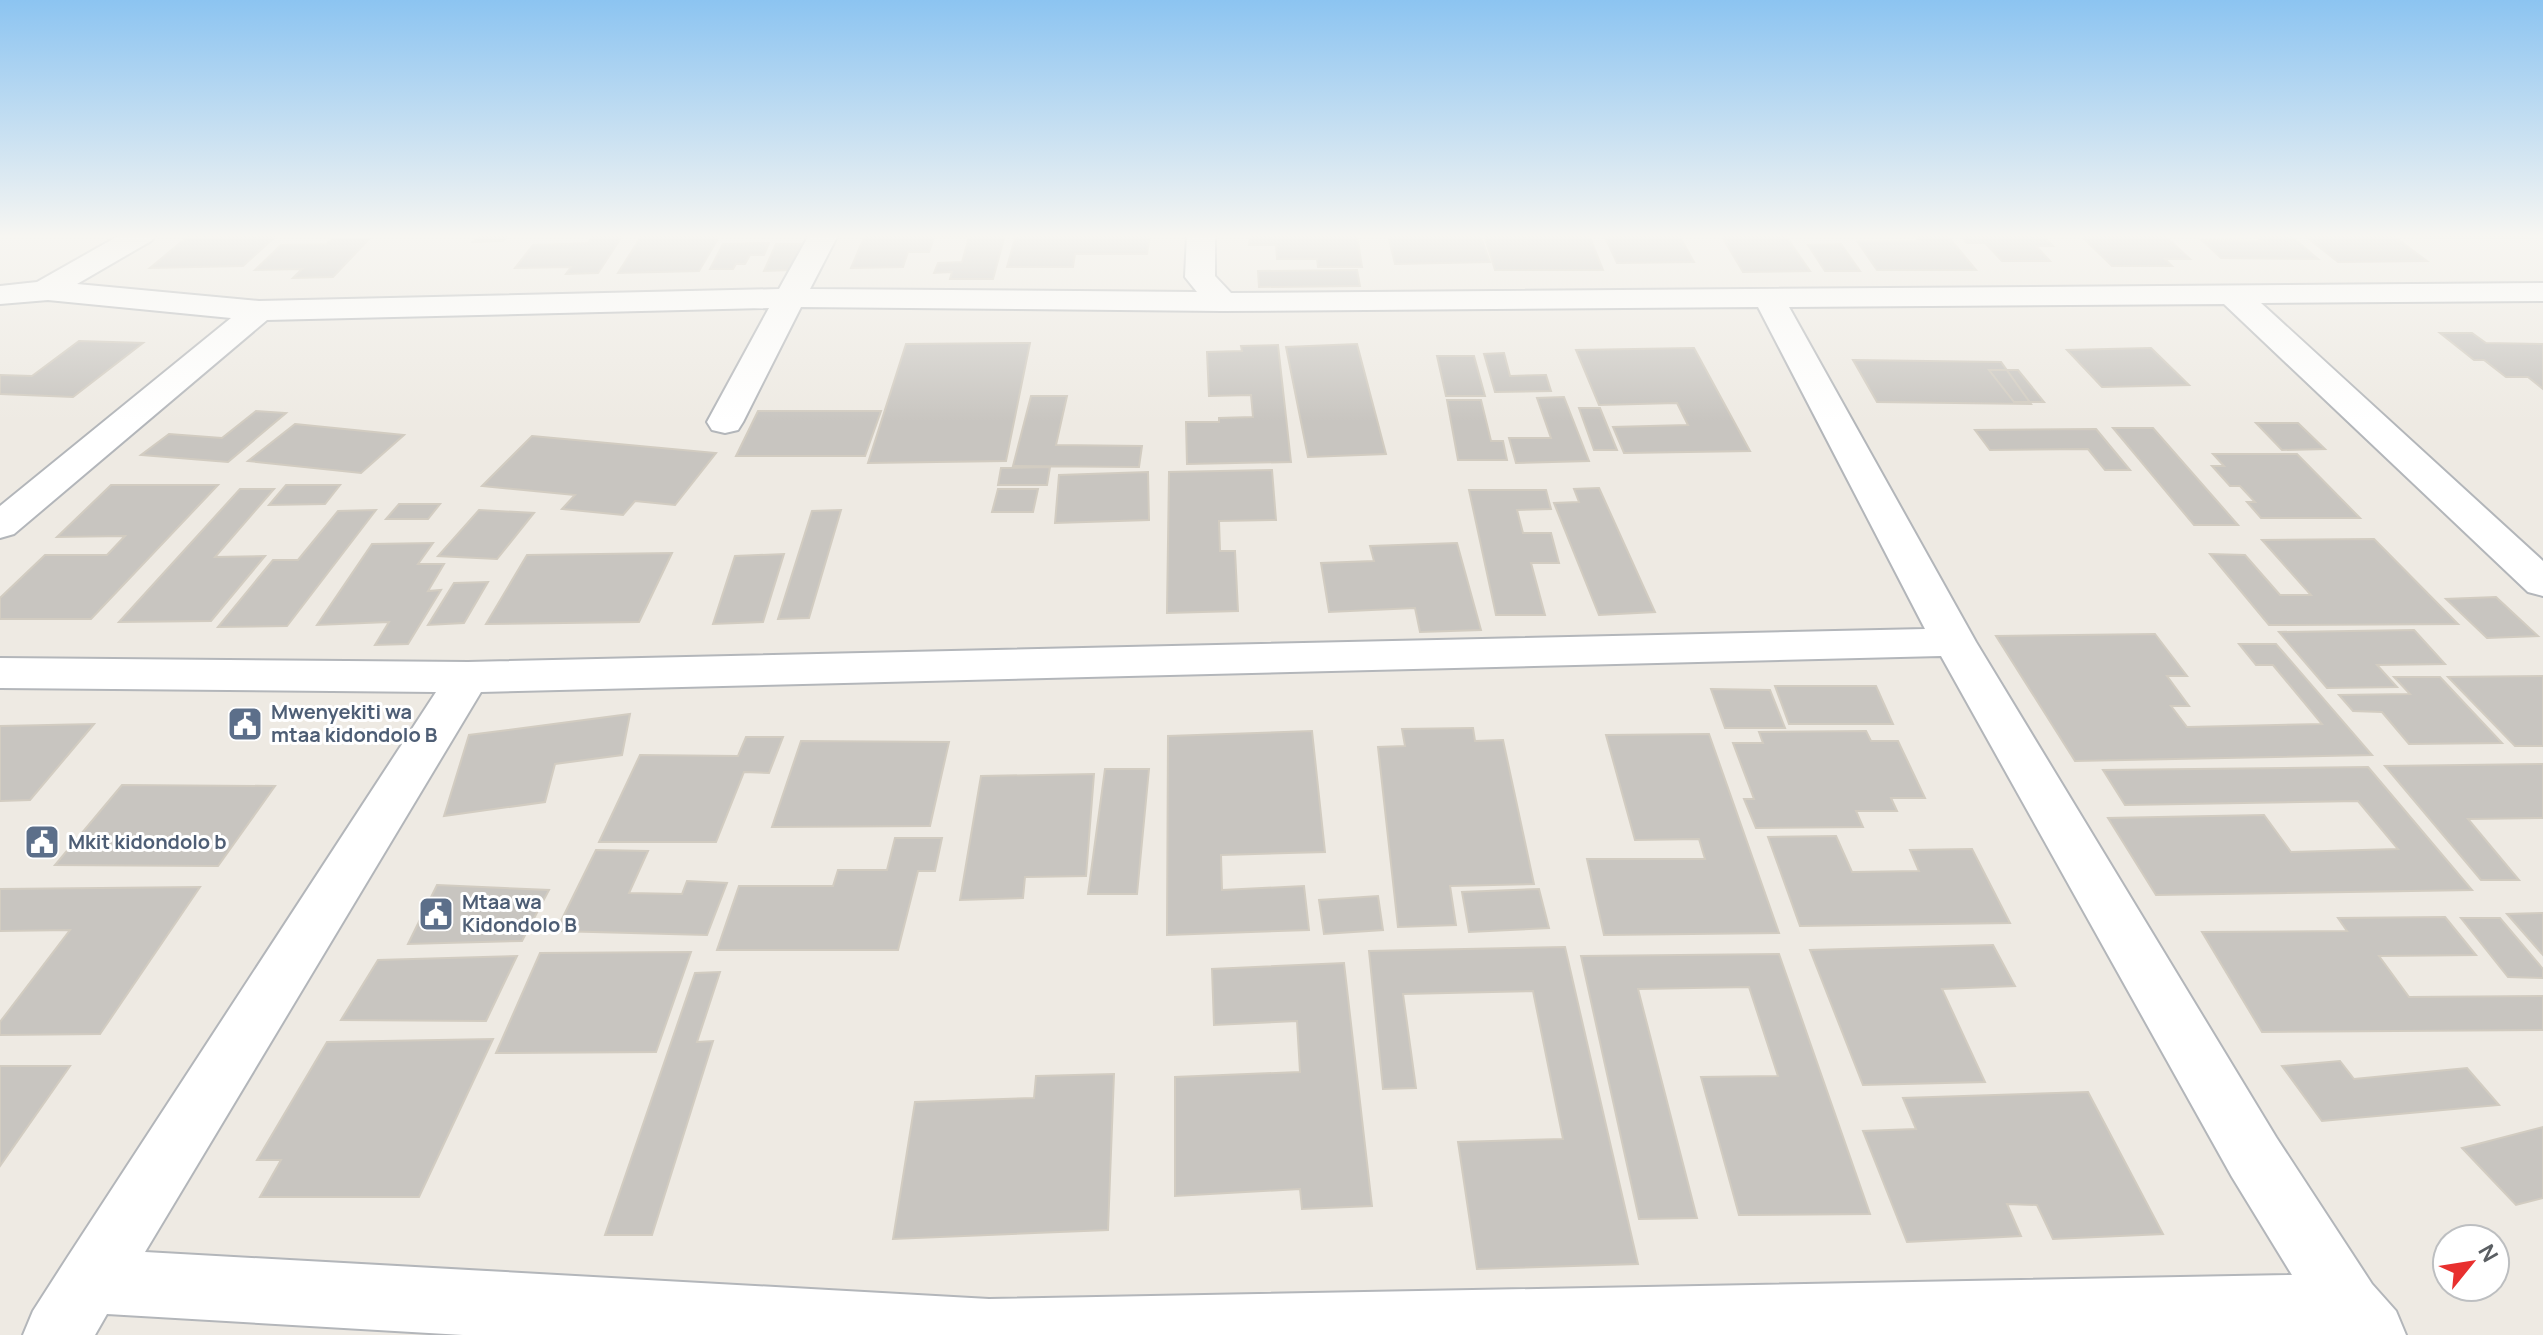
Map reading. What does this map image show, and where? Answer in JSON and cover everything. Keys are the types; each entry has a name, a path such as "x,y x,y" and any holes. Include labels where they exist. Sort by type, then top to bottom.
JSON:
{"street":[{"path":"0,314 31,297"},
{"path":"119,297 259,311 788,298 1222,302 1900,297"},
{"path":"1218,297 1222,302"},
{"path":"2236,297 2543,583"},
{"path":"725,422 788,298"},
{"path":"1769,299 1954,642 2246,1144 2361,1321"},
{"path":"0,526 259,311"},
{"path":"0,673 468,677 1954,642"},
{"path":"57,1335 468,677"},
{"path":"90,1281 988,1333 2361,1321"}],"building":[{"path":"2440,333 2472,333 2486,343 2543,344 2543,389 2528,377 2506,377 2484,360 2474,360"},
{"path":"79,341 143,343 73,397 0,394 0,375 32,376"},
{"path":"1030,343 1006,461 868,463 906,344"},
{"path":"1357,344 1386,454 1308,457 1286,347"},
{"path":"1278,345 1291,462 1187,464 1186,422 1219,422 1219,418 1253,417 1251,395 1209,396 1207,352 1242,351 1241,346"},
{"path":"1694,348 1750,451 1624,453 1613,427 1688,425 1677,403 1599,405 1576,350"},
{"path":"2151,348 2189,385 2102,387 2067,350"},
{"path":"1504,353 1510,376 1546,375 1551,391 1495,392 1484,354"},
{"path":"1437,356 1474,356 1485,396 1446,396"},
{"path":"1853,360 2001,362 2031,404 1877,402"},
{"path":"1989,370 2018,370 2044,402 2014,402"},
{"path":"1031,396 1067,396 1056,445 1142,446 1139,467 1013,466"},
{"path":"1564,397 1589,461 1516,463 1509,438 1551,438 1537,398"},
{"path":"1447,400 1481,400 1491,441 1503,441 1507,460 1458,460"},
{"path":"1579,408 1600,408 1617,450 1594,450"},
{"path":"256,411 286,413 228,462 141,455 169,434 222,438"},
{"path":"758,411 881,411 865,456 736,456"},
{"path":"2256,423 2298,423 2325,449 2282,450"},
{"path":"295,424 404,435 361,473 248,461"},
{"path":"2113,428 2153,428 2238,525 2194,525"},
{"path":"2096,429 2130,470 2105,470 2088,449 1990,450 1975,430"},
{"path":"532,436 716,453 675,505 635,501 623,515 562,509 575,495 482,486"},
{"path":"2213,454 2297,454 2360,518 2261,518 2247,502 2255,502 2240,486 2230,486 2212,466 2224,466"},
{"path":"1050,467 1047,485 998,485 1001,468"},
{"path":"1272,470 1276,520 1219,521 1220,551 1235,551 1238,611 1167,613 1169,472"},
{"path":"1148,472 1149,520 1055,523 1059,475"},
{"path":"111,485 218,485 91,619 0,619 0,598 45,555 107,555 125,536 57,537"},
{"path":"286,485 340,485 325,504 269,505"},
{"path":"1599,488 1655,612 1599,615 1554,503 1579,502 1574,489"},
{"path":"240,489 274,489 215,557 265,556 211,621 119,622"},
{"path":"998,489 1038,489 1033,512 992,512"},
{"path":"1469,490 1546,490 1551,509 1517,510 1523,533 1551,533 1559,563 1531,563 1545,615 1496,615"},
{"path":"399,504 440,504 428,519 386,519"},
{"path":"376,510 287,626 218,627 273,560 298,560 338,511"},
{"path":"479,510 534,513 497,559 438,556"},
{"path":"841,510 809,618 778,619 812,511"},
{"path":"2374,539 2458,624 2269,625 2210,554 2245,555 2280,595 2311,595 2262,540"},
{"path":"433,543 418,564 444,564 428,591 441,590 408,644 375,645 389,622 317,625 372,544"},
{"path":"1457,543 1481,630 1420,632 1415,608 1329,612 1321,563 1374,561 1370,546"},
{"path":"672,553 639,622 486,624 527,555"},
{"path":"784,554 763,622 713,624 735,556"},
{"path":"488,582 464,623 428,625 454,583"},
{"path":"2496,597 2538,636 2487,638 2446,599"},
{"path":"2414,630 2445,664 2377,665 2397,687 2327,688 2279,632"},
{"path":"2155,634 2187,676 2167,676 2189,706 2171,706 2187,727 2322,724 2273,665 2256,665 2239,644 2276,644 2372,755 2075,761 1996,636"},
{"path":"2543,676 2543,746 2515,746 2448,677"},
{"path":"2394,677 2440,677 2502,743 2409,744 2382,712 2353,711 2339,695 2410,694"},
{"path":"1775,686 1876,686 1893,724 1789,724"},
{"path":"1711,689 1770,690 1785,728 1725,728"},
{"path":"630,714 622,755 555,764 545,802 444,816 469,735"},
{"path":"94,724 30,800 0,801 0,726"},
{"path":"1473,728 1475,741 1503,740 1534,884 1450,886 1456,925 1398,927 1378,747 1405,746 1402,729"},
{"path":"1312,731 1325,852 1221,855 1222,890 1304,886 1309,930 1167,935 1168,736"},
{"path":"1866,731 1871,741 1898,741 1925,798 1891,798 1897,811 1856,811 1863,827 1756,828 1744,799 1754,799 1733,743 1763,743 1759,732"},
{"path":"1709,734 1779,933 1604,935 1587,859 1705,859 1699,839 1635,840 1606,735"},
{"path":"746,737 783,737 769,773 744,772 716,842 599,842 640,755 738,756"},
{"path":"801,741 949,742 930,826 772,827"},
{"path":"2543,764 2543,818 2468,819 2519,880 2481,880 2385,766"},
{"path":"2368,767 2472,890 2156,895 2108,818 2264,815 2291,852 2398,849 2358,801 2125,805 2103,770"},
{"path":"1105,769 1149,769 1137,894 1088,894"},
{"path":"1094,774 1086,876 1025,877 1023,898 960,900 981,776"},
{"path":"122,785 275,786 218,866 55,865"},
{"path":"1836,836 1852,872 1919,871 1910,850 1972,849 2010,923 1800,926 1768,837"},
{"path":"895,838 942,838 935,871 918,871 898,950 717,950 739,886 833,886 838,870 887,870"},
{"path":"596,850 648,851 629,893 682,894 687,881 727,883 707,935 556,931"},
{"path":"437,885 549,890 522,941 408,944"},
{"path":"200,887 100,1034 0,1035 0,1022 70,930 0,931 0,889"},
{"path":"1539,889 1549,928 1469,932 1462,892"},
{"path":"1378,896 1383,930 1324,934 1319,900"},
{"path":"2543,913 2543,955 2507,914"},
{"path":"2445,917 2476,955 2379,956 2409,997 2543,996 2543,1030 2262,1032 2202,932 2347,931 2338,918"},
{"path":"2461,918 2500,918 2543,969 2543,978 2508,977"},
{"path":"1993,945 2015,986 1942,989 1985,1082 1863,1085 1810,950"},
{"path":"1565,947 1638,1264 1477,1269 1458,1142 1563,1139 1533,991 1403,994 1416,1088 1383,1089 1369,951"},
{"path":"691,952 656,1052 496,1053 540,953"},
{"path":"1779,954 1870,1214 1739,1215 1701,1077 1778,1076 1749,987 1638,989 1697,1218 1639,1219 1581,956"},
{"path":"517,956 486,1021 341,1020 378,960"},
{"path":"1344,963 1372,1206 1302,1209 1300,1189 1175,1196 1175,1077 1300,1072 1297,1021 1214,1025 1212,969"},
{"path":"720,972 697,1042 713,1041 652,1235 605,1235 695,973"},
{"path":"493,1039 419,1197 260,1197 281,1160 257,1160 327,1042"},
{"path":"2340,1061 2354,1079 2467,1068 2499,1105 2322,1121 2282,1066"},
{"path":"0,1066 70,1066 0,1166"},
{"path":"1114,1074 1108,1230 893,1239 915,1102 1034,1098 1036,1076"},
{"path":"2088,1092 2163,1234 2053,1239 2037,1205 2007,1204 2021,1236 1907,1242 1863,1131 1916,1129 1903,1098"},
{"path":"2543,1127 2543,1198 2516,1205 2462,1148"}],"place":[{"name":"Mwenyekiti wa mtaa kidondolo B","path":"245,724"},
{"name":"Mkit kidondolo b","path":"42,842"},
{"name":"Mtaa wa Kidondolo B","path":"436,914"}]}
